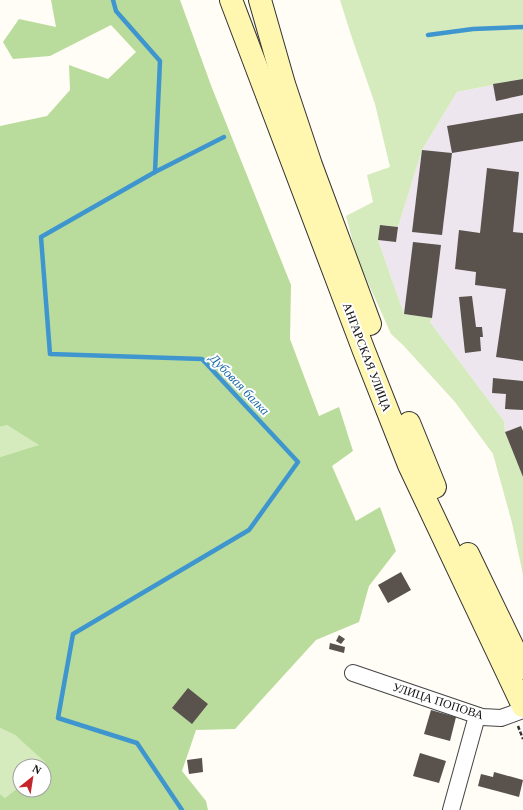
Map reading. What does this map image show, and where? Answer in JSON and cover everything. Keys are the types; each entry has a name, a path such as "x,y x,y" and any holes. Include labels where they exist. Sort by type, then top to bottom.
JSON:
{"main road":[{"name":"АНГАРСКАЯ УЛИЦА","path":"230,0 409,465 523,706"},
{"name":"АНГАРСКАЯ УЛИЦА","path":"263,1 284,84 311,165 392,383 435,487 523,668"}],"street":[{"name":"УЛИЦА ПОПОВА","path":"353,673 482,717 501,718 523,710"},
{"path":"451,810 477,716 482,717"}],"shaded area":[{"path":"523,79 523,477 505,432 504,421 430,322 431,318 404,314 378,240 380,225 398,227 422,150 457,92"}],"green space":[{"path":"51,0 180,0 212,88 291,285 290,339 319,416 339,407 353,451 332,466 356,521 380,507 396,551 369,586 359,622 316,640 235,729 196,730 182,771 206,801 208,810 0,810 0,794 5,798 12,792 12,798 52,798 52,758 41,758 15,735 0,728 0,457 39,445 7,425 0,427 0,126 47,116 70,90 69,65 108,79 136,52 111,25 50,56 13,59 3,42 19,19 56,27"},
{"path":"340,0 523,0 523,79 457,92 422,150 398,227 381,225 378,240 404,314 432,318 430,322 504,421 505,432 523,477 523,575 512,523 493,454 455,402 391,334 357,258 346,216 373,202 367,175 390,167 375,104"},
{"path":"7,425 40,445 0,457 0,427"},
{"path":"0,728 15,735 42,758 12,758 12,792 5,798 0,794"}],"building":[{"path":"523,79 523,95 496,101 493,84"},
{"path":"523,113 523,141 452,153 447,126"},
{"path":"422,150 452,153 442,235 412,232"},
{"path":"487,168 519,172 513,232 523,233 523,361 496,357 506,289 475,285 476,272 455,269 459,230 480,233"},
{"path":"380,225 398,227 396,242 378,240"},
{"path":"413,242 441,245 432,318 404,314"},
{"path":"472,296 476,327 482,327 483,337 480,337 481,351 465,353 459,297"},
{"path":"493,378 523,381 523,410 505,409 506,394 492,393"},
{"path":"521,426 523,431 523,477 505,432"},
{"path":"401,572 411,590 388,603 378,585"},
{"path":"339,635 345,639 341,644 336,641"},
{"path":"330,643 345,647 344,653 329,649"},
{"path":"188,688 208,704 192,724 172,708"},
{"path":"431,710 456,717 450,741 424,734"},
{"path":"420,753 446,761 439,783 413,776"},
{"path":"202,758 203,772 189,774 187,760"},
{"path":"494,772 523,780 519,797 478,786 481,774 493,777"}],"waterway":[{"name":"Дубовая балка","path":"113,0 116,11 160,61 155,172 41,237 50,354 202,359 298,462 249,530 73,634 58,718 137,743 182,810"},
{"path":"428,35 473,29 523,27"},
{"path":"155,172 224,137"}]}
